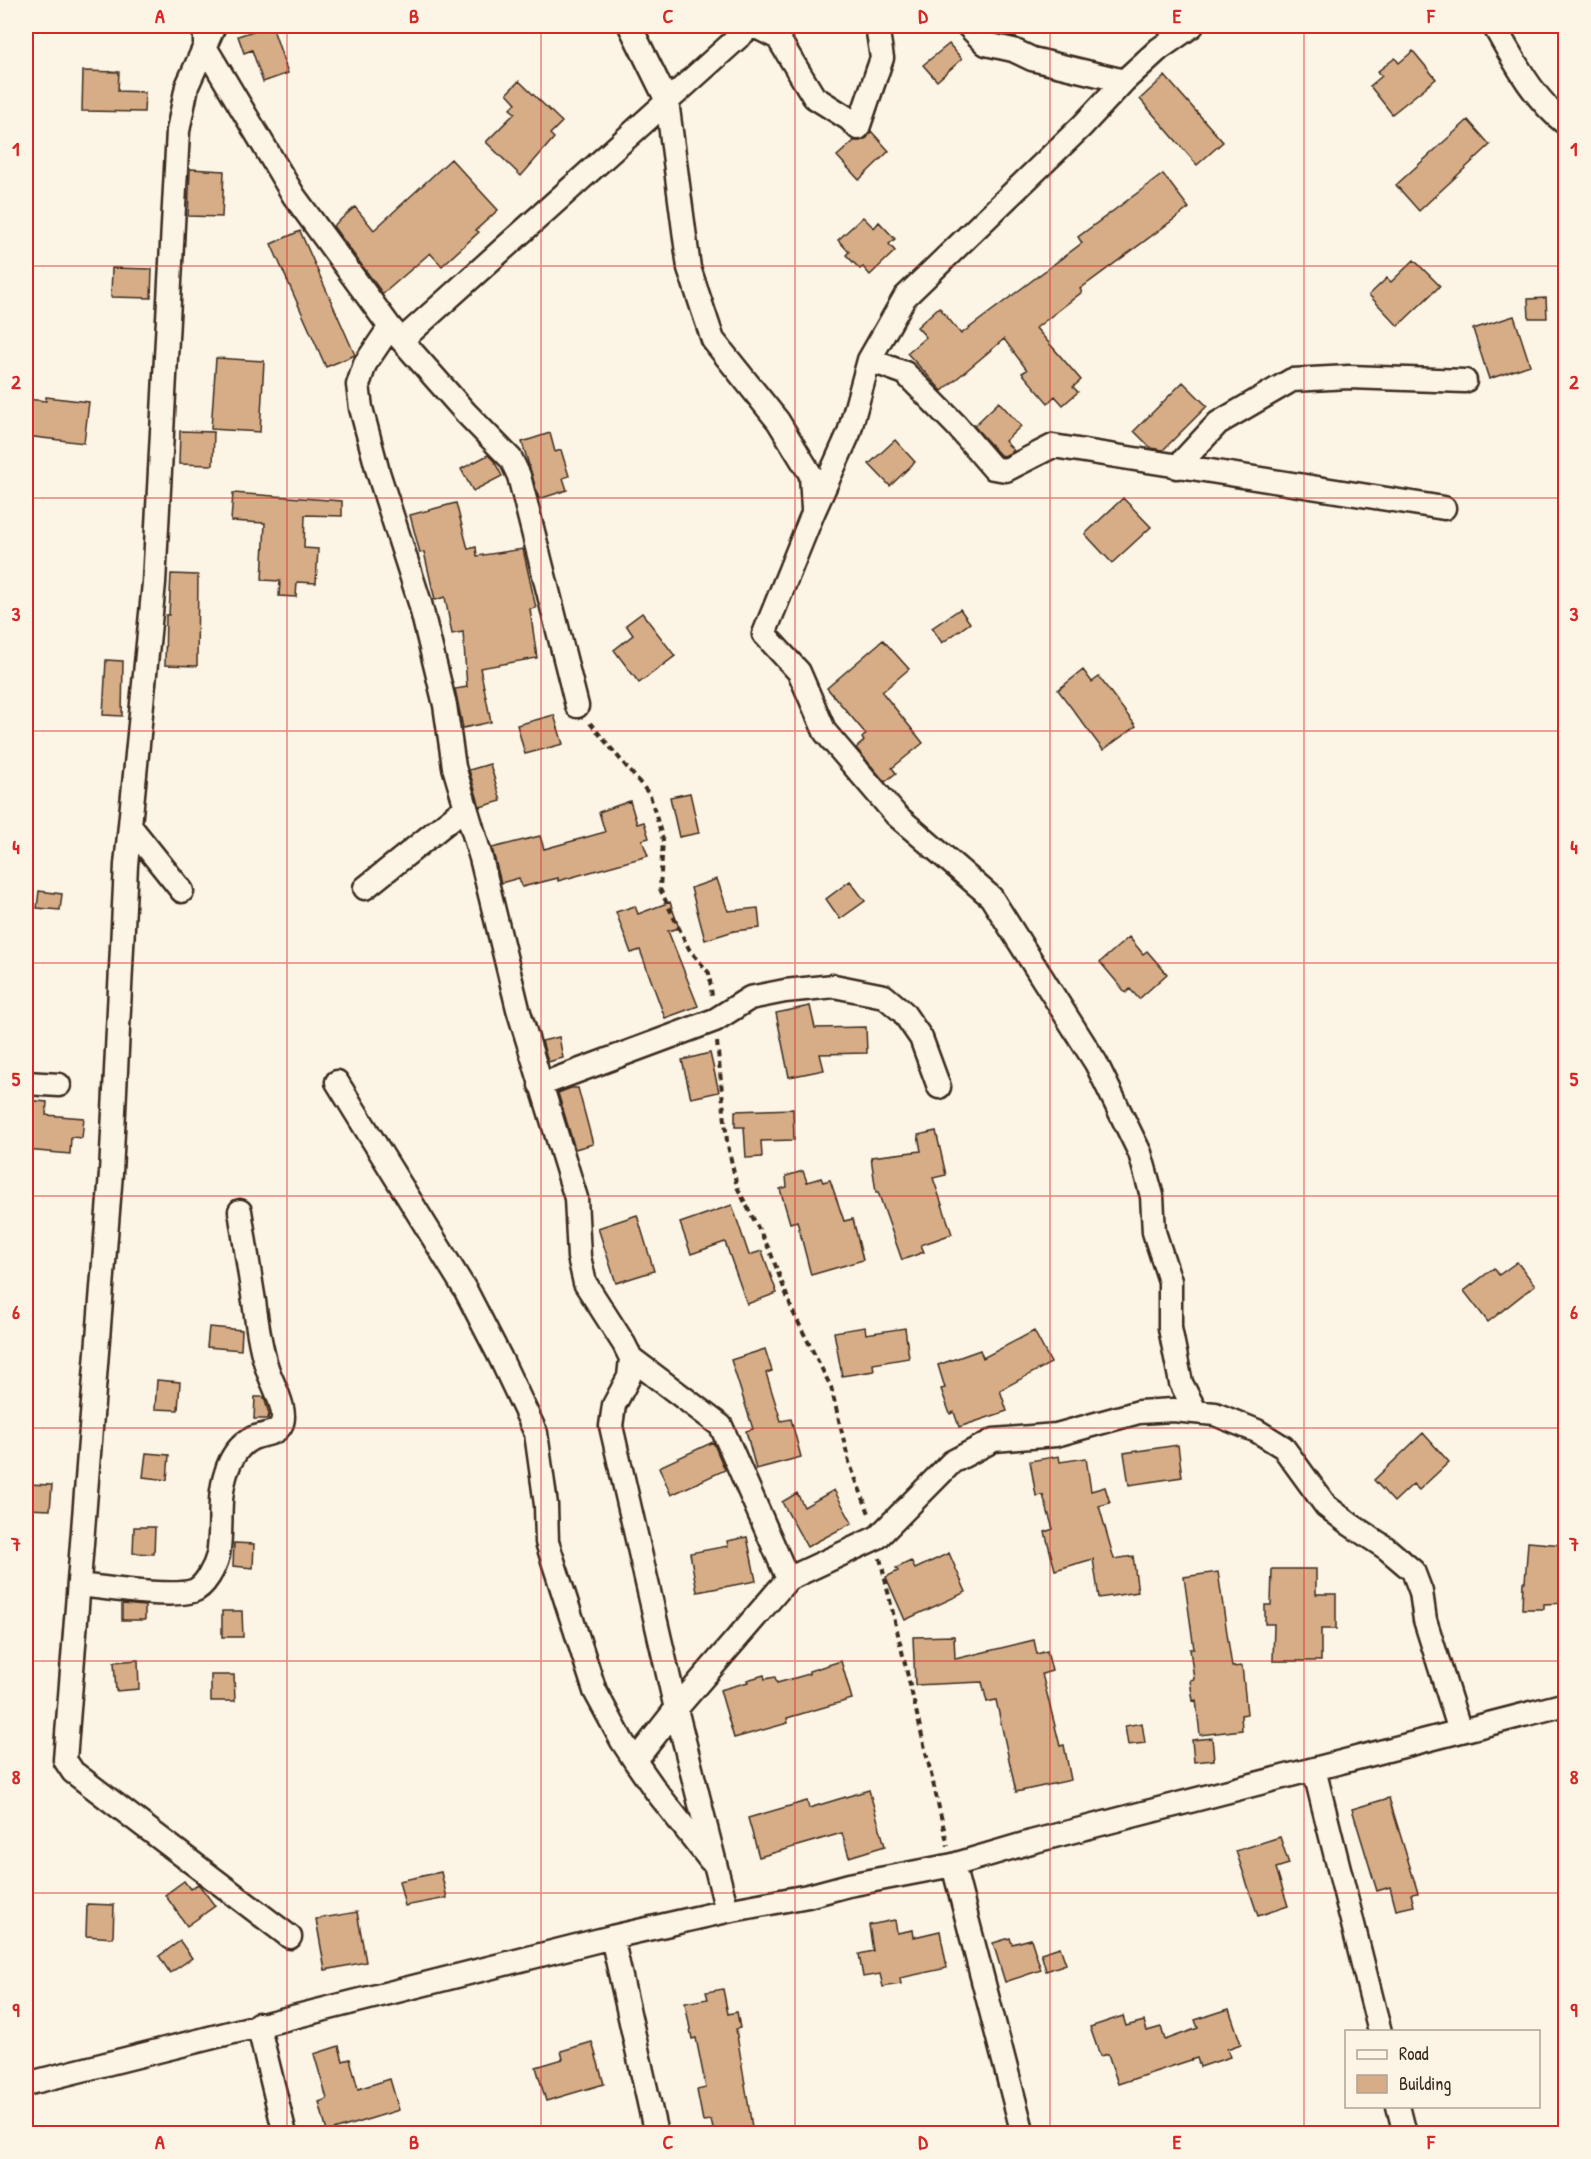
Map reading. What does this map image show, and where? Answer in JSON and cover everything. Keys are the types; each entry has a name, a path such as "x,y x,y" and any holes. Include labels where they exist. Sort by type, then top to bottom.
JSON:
{"street":[{"path":"214,26 205,36 187,86 178,131 154,583 126,865 111,1173 65,1760 73,1772 290,1937"},
{"path":"630,26 667,101 689,268 713,340 778,421 811,475 813,513"},
{"path":"788,1579 721,1426 631,1358 585,1283 579,1257 576,1198 518,1009 481,858 454,767 445,705 420,603 378,472 361,408 358,384 365,364 396,334 753,26 778,38 814,97 849,119 858,128 882,58 877,26"},
{"path":"968,26 986,44 1013,50 1032,59 1124,81"},
{"path":"1192,26 1159,49 1124,81 1082,126 905,297 868,360 849,433 813,513 764,634 799,672 825,732 896,815 991,897 1096,1063 1140,1153 1152,1196 1154,1232 1170,1281 1170,1328 1181,1383 1196,1412"},
{"path":"1494,26 1519,70 1552,113 1566,124"},
{"path":"205,36 294,196 396,334 466,413 511,459 519,476 577,706"},
{"path":"868,360 905,373 956,425 993,468 1006,470 1053,446 1444,508"},
{"path":"1177,467 1218,423 1292,380 1349,376 1465,381"},
{"path":"365,888 466,807"},
{"path":"130,826 182,891"},
{"path":"540,1085 715,1020 750,998 785,991 834,986 884,996 903,1012 921,1038 939,1087"},
{"path":"337,1082 466,1291 536,1433 546,1505 547,1542 594,1691 635,1761 715,1866"},
{"path":"26,1083 59,1085"},
{"path":"79,1586 174,1593 194,1591 210,1575 217,1556 221,1492 233,1457 243,1444 275,1431 281,1425 283,1414 281,1404 267,1369 259,1340 240,1211"},
{"path":"631,1358 629,1377 614,1405 611,1426 676,1709 727,1911"},
{"path":"635,1761 676,1709 788,1579 878,1537 952,1462 994,1440 1056,1435 1139,1412 1173,1410 1215,1414 1257,1431 1283,1447 1326,1506 1386,1548 1413,1571 1421,1592 1425,1620 1460,1731"},
{"path":"26,2084 612,1937 952,1865 1031,1842 1566,1704"},
{"path":"1314,1769 1380,2030"},
{"path":"952,1865 1023,2133"},
{"path":"612,1937 656,2133"},
{"path":"258,2024 285,2133"},
{"path":"1399,2108 1405,2133"}],"path":[{"path":"577,706 650,795 663,840 660,889 689,950 709,973 727,1141 737,1187 770,1251 793,1312 831,1387 849,1462 878,1537 880,1560 952,1865"}],"building":[{"path":"272,26 288,73 263,82 252,50 244,53 238,36"},
{"path":"949,44 962,59 937,81 923,65"},
{"path":"1413,51 1436,79 1392,114 1370,86 1382,76 1377,72 1395,58 1399,63"},
{"path":"83,71 119,72 118,91 145,92 144,112 82,111"},
{"path":"1165,76 1223,142 1197,165 1140,99"},
{"path":"519,81 562,122 550,134 554,138 521,176 486,142 515,113 510,109 516,103 507,93"},
{"path":"1468,120 1490,145 1419,211 1396,185"},
{"path":"871,131 889,151 859,180 837,156 854,141 867,138"},
{"path":"451,159 498,210 476,230 479,232 442,266 430,253 383,294 333,226 355,207 374,230"},
{"path":"190,169 224,171 222,217 188,216"},
{"path":"1163,174 1189,208 1080,289 1082,292 1036,328 1081,380 1073,387 1078,392 1063,405 1055,396 1048,403 1022,373 1027,370 1004,339 942,391 907,353 926,337 917,327 939,307 961,334 1082,243 1078,237"},
{"path":"863,217 874,228 879,222 895,239 889,244 895,251 870,275 846,255 849,252 838,240"},
{"path":"300,231 355,355 326,367 271,244"},
{"path":"1414,260 1440,286 1398,326 1369,295 1387,278 1391,282"},
{"path":"112,268 152,269 151,298 111,297"},
{"path":"1546,298 1547,318 1529,318 1528,299"},
{"path":"1514,316 1530,365 1489,379 1473,329"},
{"path":"216,358 264,361 260,432 211,429"},
{"path":"1183,382 1207,406 1163,450 1151,448 1134,431"},
{"path":"46,397 89,402 84,443 26,436 26,399 46,401"},
{"path":"999,402 1021,426 1005,441 1014,451 1004,456 1000,455 974,426"},
{"path":"180,431 214,432 213,465 179,464"},
{"path":"550,433 555,452 561,450 569,476 563,478 567,490 539,499 522,442"},
{"path":"895,440 915,462 890,486 869,464"},
{"path":"488,455 502,476 473,491 461,469"},
{"path":"233,493 342,501 342,516 305,515 304,548 318,549 316,583 297,582 296,597 279,596 280,581 262,580 265,523 231,521"},
{"path":"1123,498 1151,527 1112,563 1085,534"},
{"path":"456,503 468,549 476,547 477,556 523,549 536,608 530,609 537,658 480,668 491,722 463,728 455,689 467,687 463,632 452,634 445,597 435,600 424,552 420,553 410,515"},
{"path":"171,574 198,575 197,666 165,665 166,615 169,615"},
{"path":"960,609 970,623 942,643 932,628"},
{"path":"642,613 675,656 639,683 614,650 633,635 626,625"},
{"path":"883,640 909,669 882,692 923,743 892,768 896,773 885,782 856,748 864,741 862,738 866,734 827,688"},
{"path":"106,660 123,661 122,716 103,715"},
{"path":"1083,670 1092,682 1099,677 1136,726 1103,750 1058,690"},
{"path":"554,715 563,744 525,754 517,725"},
{"path":"490,764 501,801 480,807 469,770"},
{"path":"690,793 699,833 679,837 670,797"},
{"path":"630,801 637,824 644,822 649,838 642,840 648,856 558,881 558,878 522,887 519,878 501,883 492,848 540,836 544,849 605,832 599,812"},
{"path":"717,879 728,911 758,908 760,928 734,931 705,940 691,888"},
{"path":"850,881 865,901 840,919 826,899"},
{"path":"39,891 62,894 60,910 37,908"},
{"path":"670,902 679,928 668,931 698,1006 665,1018 640,950 631,953 616,912 635,906 638,914"},
{"path":"1129,937 1143,954 1147,951 1167,974 1139,999 1130,989 1126,993 1100,962"},
{"path":"810,1006 815,1028 866,1027 867,1053 820,1054 824,1070 789,1077 776,1013"},
{"path":"559,1037 563,1058 548,1062 542,1041"},
{"path":"710,1053 719,1092 691,1098 682,1060"},
{"path":"578,1088 593,1144 575,1149 558,1093"},
{"path":"26,1100 47,1102 46,1115 84,1118 82,1138 71,1137 70,1154 26,1150"},
{"path":"793,1109 794,1140 761,1141 762,1157 746,1158 744,1127 735,1127 735,1111"},
{"path":"936,1131 946,1175 933,1178 952,1234 921,1245 924,1252 902,1260 878,1192 876,1192 871,1157 921,1151 918,1135"},
{"path":"803,1171 807,1182 821,1178 823,1182 830,1180 844,1221 853,1219 863,1260 811,1275 797,1221 790,1223 780,1189 787,1187 786,1176"},
{"path":"732,1205 749,1255 762,1251 777,1293 747,1304 725,1242 691,1254 680,1223"},
{"path":"637,1215 654,1271 616,1283 598,1228"},
{"path":"1517,1262 1535,1285 1488,1322 1464,1291 1494,1268 1499,1275"},
{"path":"209,1327 242,1330 241,1350 207,1347"},
{"path":"865,1327 866,1334 905,1328 909,1358 873,1364 874,1371 842,1376 834,1332"},
{"path":"1034,1331 1051,1363 1000,1390 1007,1411 959,1427 954,1412 950,1414 941,1389 945,1388 938,1365 980,1350 983,1358"},
{"path":"765,1349 772,1371 766,1373 781,1421 791,1419 801,1457 756,1469 746,1431 753,1429 731,1360"},
{"path":"157,1380 180,1382 178,1410 155,1409"},
{"path":"255,1397 264,1397 269,1414 268,1419 254,1419"},
{"path":"1423,1433 1449,1462 1419,1490 1413,1484 1394,1502 1374,1480"},
{"path":"713,1442 725,1470 671,1495 659,1467"},
{"path":"1178,1445 1182,1477 1129,1485 1124,1453"},
{"path":"146,1453 169,1455 167,1480 143,1477"},
{"path":"1059,1456 1060,1462 1086,1458 1091,1491 1105,1487 1110,1503 1099,1506 1114,1559 1133,1556 1138,1592 1099,1598 1093,1559 1055,1570 1045,1532 1053,1529 1043,1495 1036,1496 1030,1461"},
{"path":"26,1484 52,1485 50,1510 26,1509"},
{"path":"834,1490 852,1523 807,1547 782,1502 797,1493 804,1507"},
{"path":"134,1527 155,1527 154,1554 133,1553"},
{"path":"747,1537 756,1581 697,1592 690,1553 728,1546 727,1541"},
{"path":"1528,1542 1563,1545 1561,1571 1566,1571 1566,1603 1544,1604 1544,1609 1522,1609"},
{"path":"234,1543 254,1544 253,1568 233,1566"},
{"path":"949,1553 966,1592 905,1620 886,1577 898,1571 896,1568 911,1561 915,1569"},
{"path":"1272,1569 1316,1569 1316,1594 1336,1594 1336,1629 1321,1629 1321,1661 1273,1661 1274,1624 1265,1624 1265,1605 1271,1605"},
{"path":"1218,1572 1232,1667 1242,1666 1247,1714 1241,1715 1242,1730 1200,1735 1196,1700 1193,1701 1190,1680 1194,1679 1190,1649 1194,1649 1184,1577"},
{"path":"122,1604 145,1606 145,1620 122,1620"},
{"path":"222,1611 242,1611 243,1637 222,1637"},
{"path":"954,1636 955,1659 1034,1640 1037,1654 1047,1651 1052,1671 1042,1674 1060,1746 1064,1745 1071,1780 1016,1792 996,1700 987,1702 982,1682 915,1685 913,1637"},
{"path":"138,1660 139,1689 116,1691 114,1662"},
{"path":"841,1661 852,1699 787,1718 788,1723 734,1738 720,1690 764,1675 765,1679 775,1677 777,1683 809,1674 809,1671"},
{"path":"211,1675 234,1675 235,1701 211,1701"},
{"path":"1142,1723 1145,1743 1128,1745 1125,1726"},
{"path":"1212,1738 1214,1760 1194,1762 1192,1740"},
{"path":"869,1790 885,1846 849,1857 842,1833 759,1857 748,1818 807,1801 809,1808"},
{"path":"1389,1798 1418,1893 1411,1894 1414,1906 1396,1910 1390,1887 1377,1891 1352,1809"},
{"path":"1280,1837 1289,1864 1276,1868 1288,1906 1258,1916 1236,1851"},
{"path":"441,1872 447,1898 405,1906 399,1881"},
{"path":"184,1881 190,1889 198,1884 215,1906 187,1926 165,1895"},
{"path":"87,1904 114,1905 113,1938 86,1936"},
{"path":"357,1912 366,1962 325,1970 316,1919"},
{"path":"895,1920 897,1933 913,1930 914,1937 940,1931 947,1968 900,1978 901,1984 883,1987 880,1974 863,1977 859,1954 873,1951 869,1925"},
{"path":"1010,1938 1012,1944 1031,1939 1041,1970 1005,1982 993,1943"},
{"path":"180,1941 192,1958 170,1973 159,1956"},
{"path":"1060,1947 1066,1964 1046,1971 1041,1953"},
{"path":"723,1989 728,2014 737,2012 740,2028 736,2029 753,2133 714,2133 711,2120 703,2121 697,2090 706,2088 696,2038 692,2039 685,2003 708,1999 706,1992"},
{"path":"1229,2009 1241,2044 1227,2049 1230,2057 1200,2067 1197,2058 1118,2084 1108,2054 1100,2056 1090,2027 1123,2016 1126,2026 1144,2021 1147,2031 1161,2027 1165,2040 1198,2028 1195,2020"},
{"path":"592,2042 604,2084 546,2101 536,2067 563,2059 561,2051"},
{"path":"339,2046 343,2061 350,2059 358,2089 390,2079 399,2110 327,2132 319,2102 327,2099 314,2054"}]}
